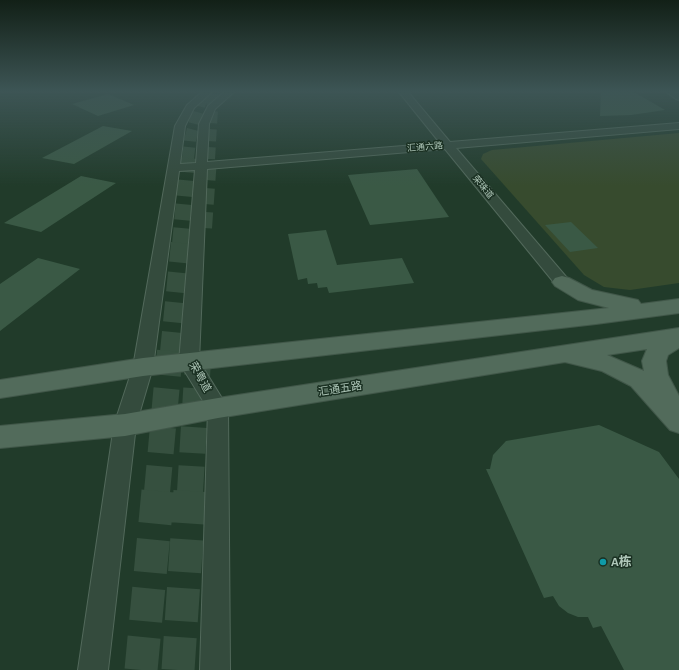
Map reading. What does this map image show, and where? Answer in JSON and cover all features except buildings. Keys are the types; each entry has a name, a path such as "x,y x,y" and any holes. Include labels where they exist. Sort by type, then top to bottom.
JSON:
{"main road":[{"path":"562,282 585,295 604,301 629,305 673,306"},
{"path":"535,323 548,318 561,309 568,299 562,282"},
{"path":"0,389 189,362 673,306"},
{"path":"679,337 658,350 654,361 656,375 679,422"},
{"name":"汇通五路","path":"0,437 125,425 218,408 558,354 679,337"},
{"path":"558,354 585,358 608,364 640,380 679,422"}],"street":[{"path":"93,670 125,425 143,368 181,123"},
{"name":"荣粤道","path":"206,123 189,362 218,408"},
{"name":"荣珠道","path":"429,123 562,282"},
{"name":"汇通六路","path":"174,168 678,126"},
{"path":"215,670 218,408"}],"green space":[{"path":"679,133 679,283 630,290 604,287 584,275 481,159 483,154 492,150"}],"tunnel":[{"path":"188,159 190,140 194,123"},
{"path":"209,159 211,123"},
{"path":"180,244 188,158"},
{"path":"204,228 209,158"},
{"path":"170,352 181,243"},
{"path":"157,492 170,351"},
{"path":"190,492 198,360"},
{"path":"141,670 158,491"},
{"path":"178,670 190,491"}],"place":[{"name":"A栋","path":"603,562"}]}
